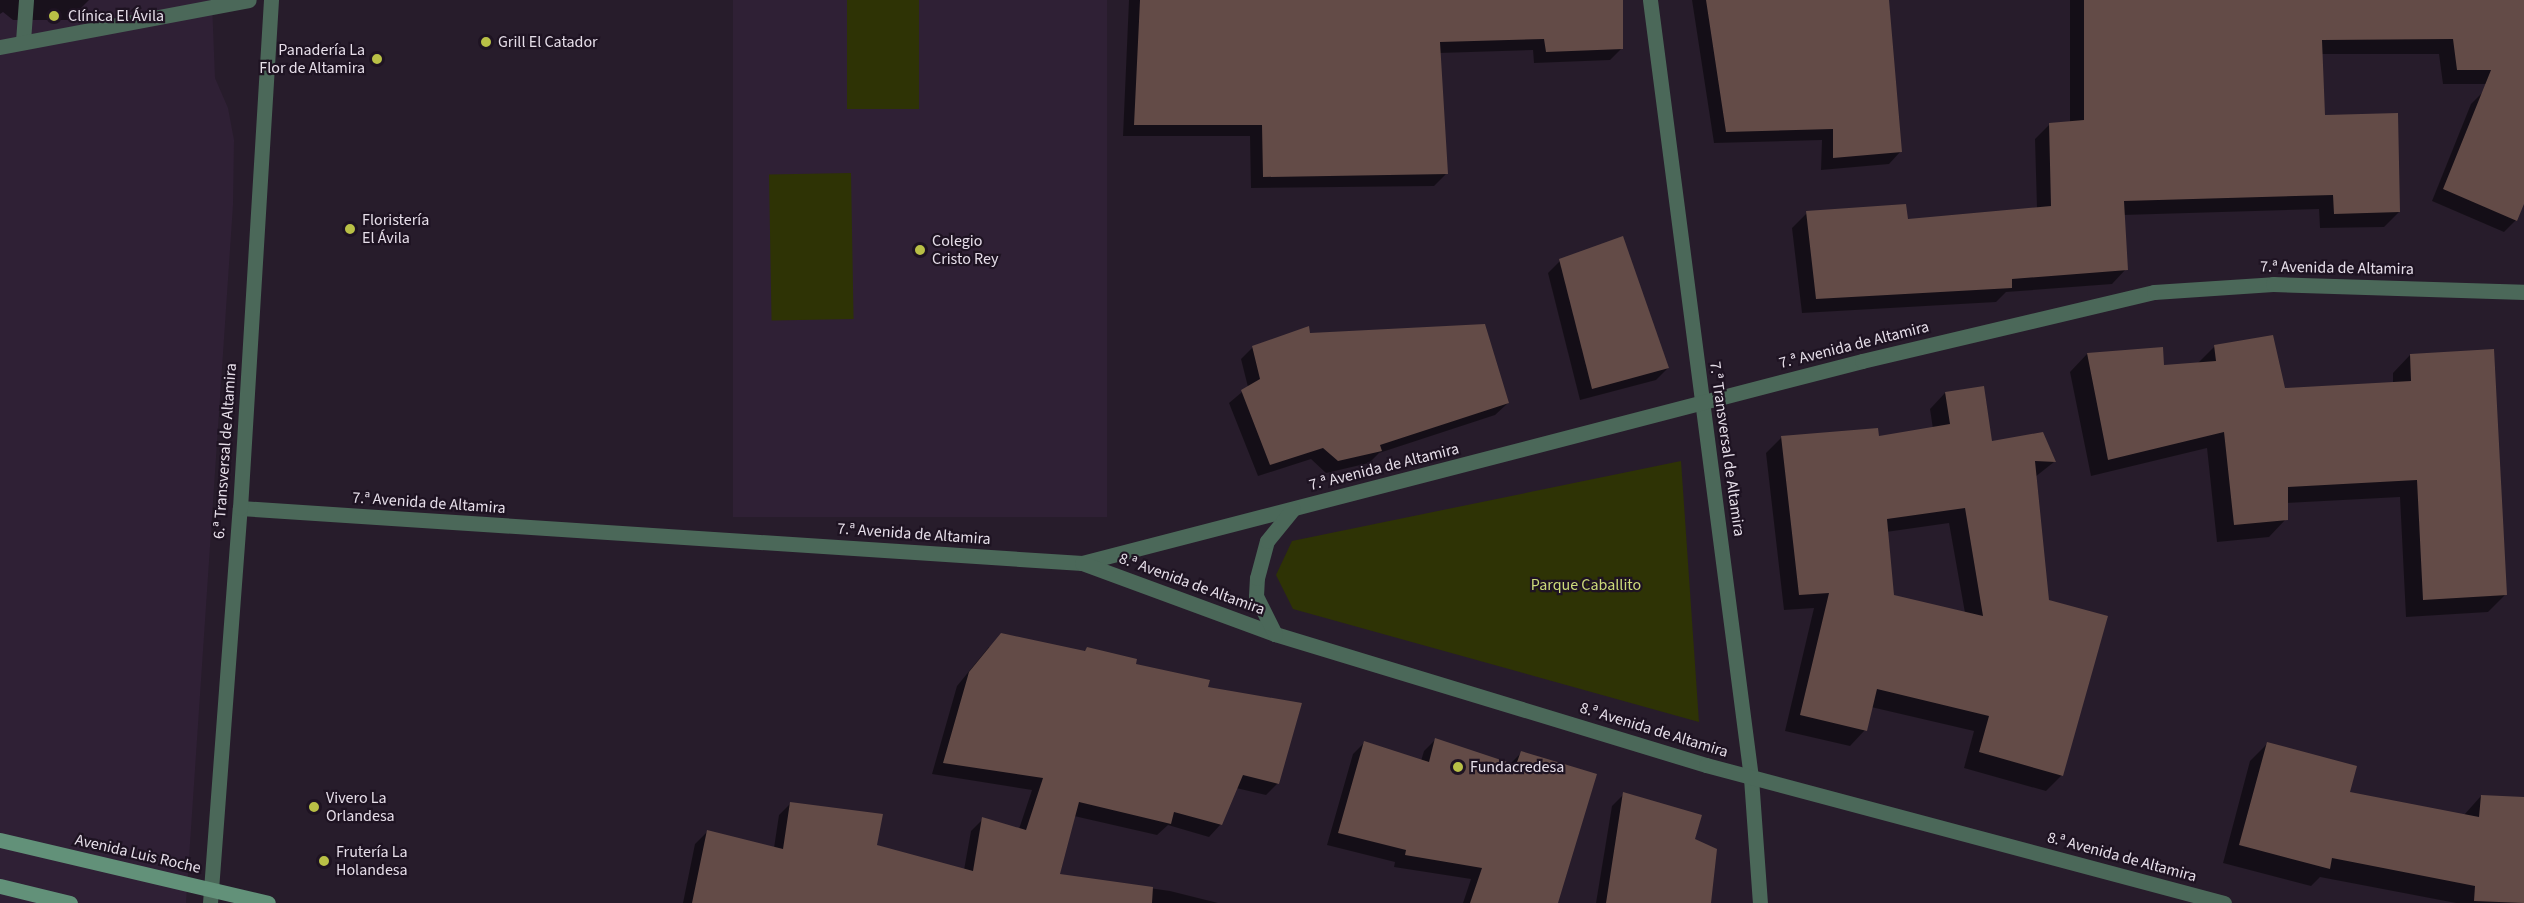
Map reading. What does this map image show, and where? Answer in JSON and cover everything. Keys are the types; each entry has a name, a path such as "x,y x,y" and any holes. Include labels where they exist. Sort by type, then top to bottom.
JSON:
{"main road":[{"name":"Avenida Luis Roche","path":"0,840 210,897 268,903"},
{"path":"0,886 70,903"}],"street":[{"path":"22,40 26,0"},
{"path":"0,47 22,40 249,0"},
{"name":"6.ª Transversal de Altamira","path":"210,897 240,508 271,0"},
{"name":"7.ª Transversal de Altamira","path":"1650,0 1751,778 1760,903"},
{"name":"7.ª Avenida de Altamira","path":"240,508 1082,563 2008,324 2154,292 2273,284 2524,292"},
{"path":"1275,634 1256,597 1257,578 1267,540 1293,509"},
{"name":"8.ª Avenida de Altamira","path":"1082,563 1275,634 1751,778 2224,903"}],"shaded area":[{"path":"0,0 215,0 212,2 215,78 228,108 234,140 233,205 186,903 0,903"},
{"name":"Colegio Cristo Rey","path":"733,0 1107,0 1107,517 733,517"}],"green space":[{"path":"847,0 919,0 919,109 847,109"},
{"path":"851,173 854,319 772,320 769,174"},
{"name":"Parque Caballito","path":"1681,461 1699,722 1293,609 1276,575 1292,541"}],"building":[{"path":"1140,0 1623,0 1623,49 1546,52 1544,39 1440,42 1448,174 1263,177 1262,125 1134,125"},
{"path":"1706,0 1889,0 1902,152 1833,158 1833,129 1726,132"},
{"path":"2084,0 2524,0 2524,204 2517,221 2443,189 2491,70 2457,70 2453,39 2322,40 2325,115 2398,113 2400,212 2334,214 2333,195 2124,201 2128,270 2012,279 2012,288 1816,299 1806,211 1906,204 1908,219 2051,206 2049,123 2084,120"},
{"path":"1623,236 1669,368 1592,389 1559,259"},
{"path":"1485,324 1509,403 1380,445 1382,451 1338,461 1323,448 1270,465 1241,390 1260,379 1252,346 1309,326 1310,333"},
{"path":"2273,335 2285,388 2411,381 2410,354 2494,349 2507,595 2423,600 2417,480 2288,487 2288,520 2234,525 2224,432 2108,460 2087,353 2163,347 2164,365 2216,361 2214,345"},
{"path":"1984,386 1992,441 2043,432 2056,462 2035,461 2049,600 2108,616 2063,776 1979,752 1989,716 1877,689 1867,731 1800,715 1829,593 1799,595 1781,436 1878,428 1879,436 1950,424 1945,392","holes":["1965,508 1983,616 1894,595 1887,519"]},
{"path":"1001,633 1085,651 1087,647 1137,659 1136,664 1210,680 1208,687 1302,703 1279,784 1243,775 1222,825 1174,812 1171,824 1079,802 1060,874 1153,887 1152,903 692,903 707,830 783,849 790,802 883,814 877,845 973,871 982,817 1026,830 1043,778 943,763 969,672"},
{"path":"1435,738 1516,765 1521,751 1597,774 1558,903 1470,903 1482,868 1405,855 1406,850 1338,833 1364,741 1429,762"},
{"path":"2267,742 2357,766 2350,792 2479,817 2481,795 2524,797 2524,903 2474,901 2475,886 2332,858 2330,869 2239,845"},
{"path":"1623,792 1702,815 1695,839 1717,849 1711,903 1606,903"}],"place":[{"name":"Clínica El Ávila","path":"54,16"},
{"name":"Grill El Catador","path":"486,42"},
{"name":"Panadería La Flor de Altamira","path":"377,59"},
{"name":"Floristería El Ávila","path":"350,229"},
{"name":"Colegio Cristo Rey","path":"920,250"},
{"name":"Fundacredesa","path":"1458,767"},
{"name":"Vivero La Orlandesa","path":"314,807"},
{"name":"Frutería La Holandesa","path":"324,861"}]}
